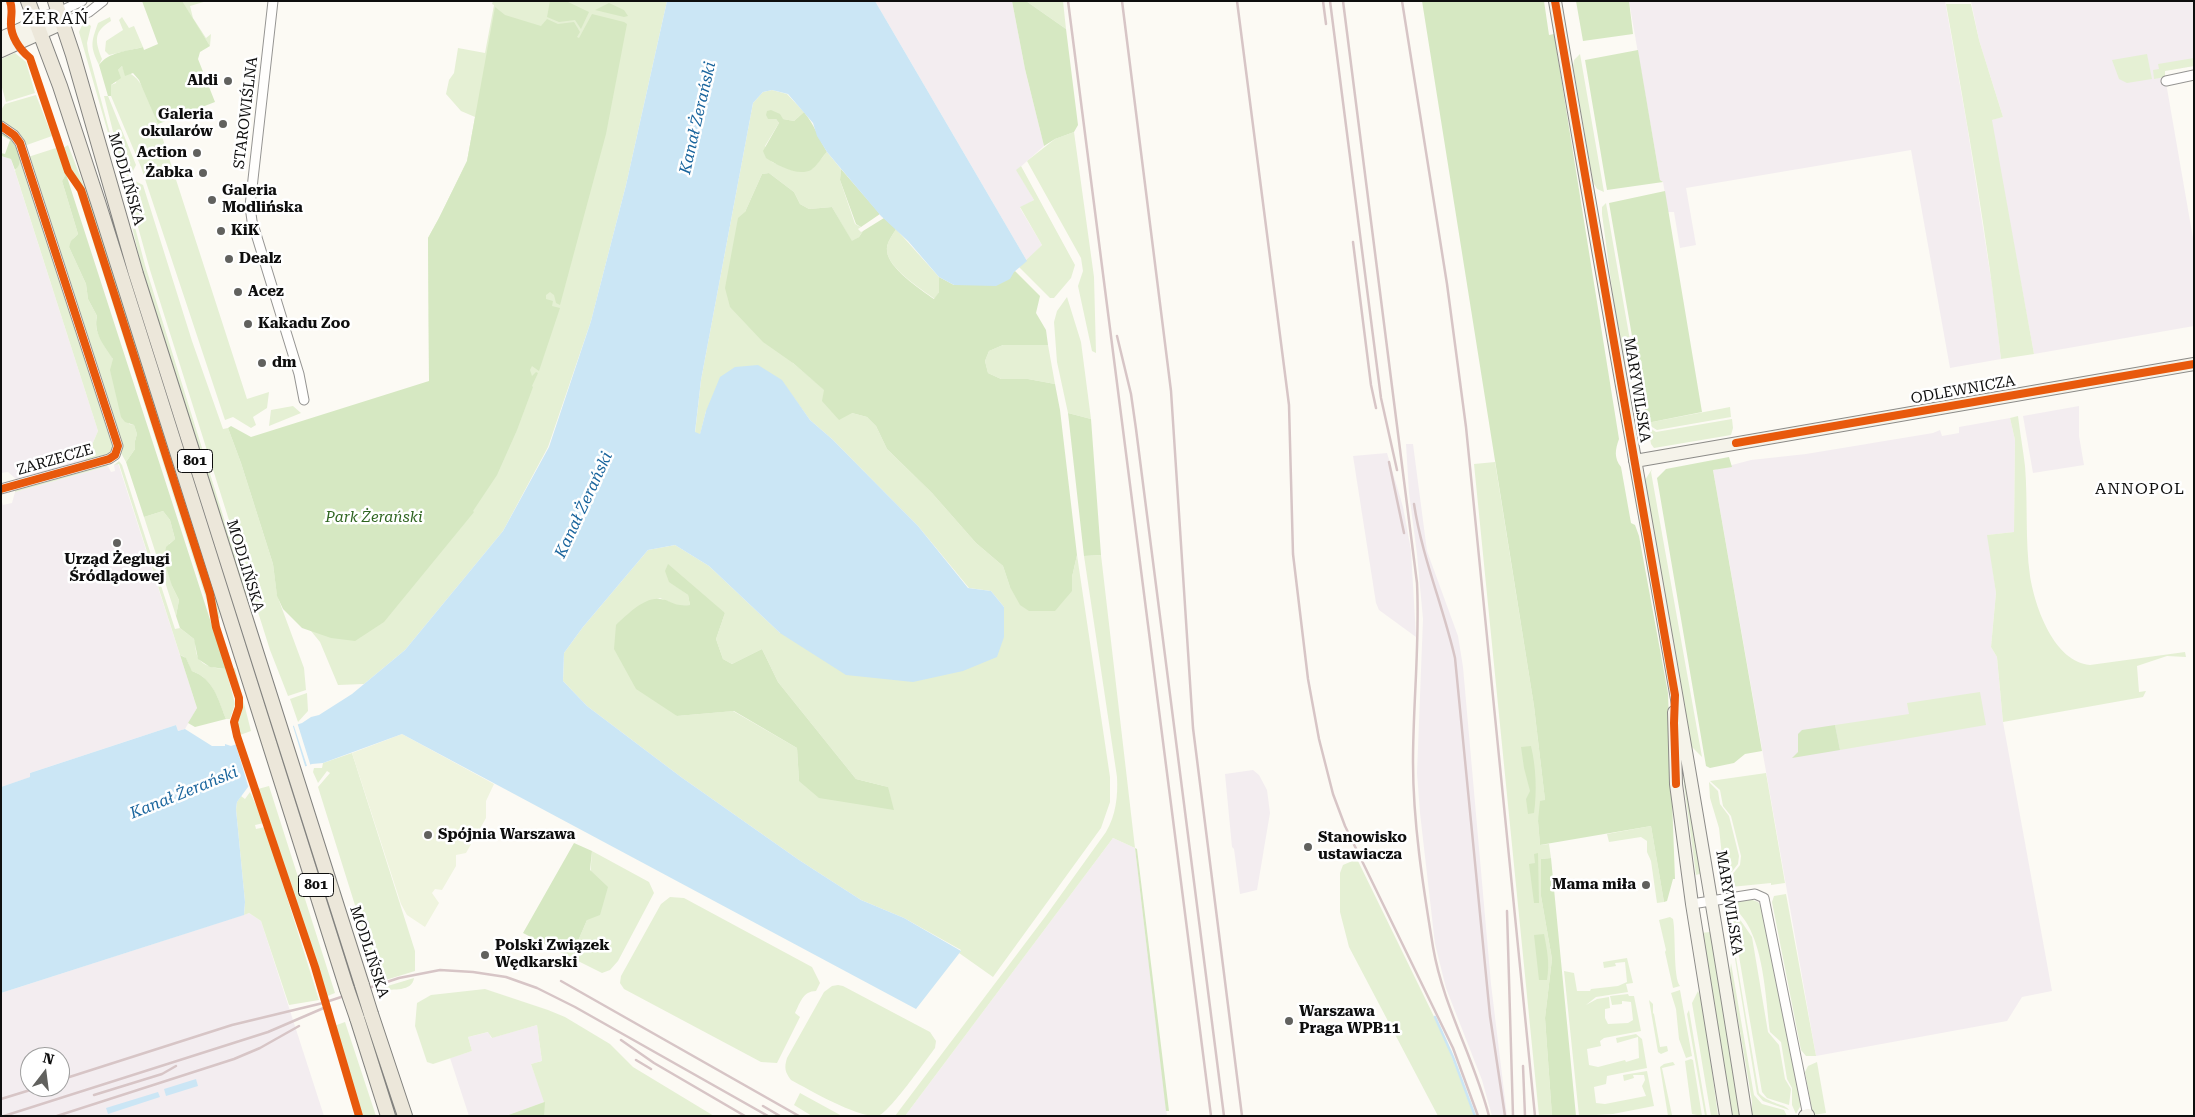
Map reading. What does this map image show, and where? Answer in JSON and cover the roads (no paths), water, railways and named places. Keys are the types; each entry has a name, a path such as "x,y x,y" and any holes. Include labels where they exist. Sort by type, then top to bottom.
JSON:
{"main road":[{"name":"MODLIŃSKA","path":"28,1 40,27 271,725 296,777 405,1116"},
{"name":"MARYWILSKA","path":"1555,1 1675,696 1684,733 1746,1116"},
{"name":"MODLIŃSKA","path":"59,12 271,725 282,782 388,1116"},
{"path":"1,51 40,27 59,12"},
{"path":"1,38 40,27"},
{"name":"ODLEWNICZA","path":"1634,461 2194,364"},
{"name":"MARYWILSKA","path":"1675,696 1676,784 1692,904 1726,1116"}],"street":[{"path":"59,12 82,1"},
{"path":"59,12 89,12 103,1"},
{"name":"STAROWIŚLNA","path":"273,1 250,206 252,221 294,356 304,400"},
{"path":"2166,82 2194,75"},
{"name":"ZARZECZE","path":"1,126 14,135 20,144 26,160 118,442 115,455 109,459 1,489"},
{"path":"1692,904 1755,894 1764,898 1807,1116"}],"water":[{"name":"Kanał Żerański","path":"667,1 875,1 1027,261 1014,272 1010,279 996,286 954,285 939,277 908,241 881,216 827,152 817,136 813,123 788,94 772,90 763,92 753,103 701,380 695,432 700,434 706,411 720,377 735,367 758,365 782,380 810,420 832,439 918,526 968,588 991,591 1004,607 1004,637 997,657 963,671 913,682 846,675 780,633 709,566 675,545 648,550 583,627 564,653 563,681 587,706 681,777 799,860 861,900 904,918 961,951 916,1009 402,734 323,763 312,764 248,787 237,802 236,809 245,902 244,915 1,993 1,787 30,777 30,773 176,725 178,731 185,729 212,746 225,746 225,744 231,746 302,723 311,717 319,715 352,694 405,650 503,531 549,447 591,321 626,185"},
{"path":"196,1079 198,1086 166,1096 164,1089"},
{"path":"158,1092 160,1097 108,1114 106,1108"}],"waterway":[{"path":"1435,1017 1453,1057 1475,1116"}],"railway":[{"path":"1068,1 1211,1116"},
{"path":"1122,1 1171,391 1193,728 1242,1116"},
{"path":"1237,1 1289,405 1293,554 1308,679 1319,739 1333,794 1345,826 1453,1048 1478,1116"},
{"path":"1323,1 1326,24"},
{"path":"1330,1 1381,398 1397,470"},
{"path":"1343,1 1417,583 1418,628 1413,785 1422,878 1438,969 1489,1116"},
{"path":"1402,1 1447,284 1466,427 1535,1116"},
{"path":"1353,242 1371,385 1376,408"},
{"path":"1117,336 1131,394 1136,429 1224,1116"},
{"path":"1389,462 1404,533"},
{"path":"1414,504 1427,562 1455,658 1490,1016 1505,1116"},
{"path":"1507,911 1513,1116"},
{"path":"70,1077 232,1025 323,1003 399,978 440,970 506,977 537,988 575,1007 768,1116"},
{"path":"561,981 799,1116"},
{"path":"4,1116 268,1032 326,1007"},
{"path":"57,1116 234,1059 260,1048 299,1026"},
{"path":"621,1040 654,1063 745,1116"},
{"path":"636,1060 651,1069"},
{"path":"94,1095 162,1074 176,1066"},
{"path":"1523,1066 1525,1116"},
{"path":"1,1099 20,1093"},
{"path":"763,1106 780,1116"}],"place":[{"name":"Aldi","path":"228,81"},
{"name":"Galeria okularów","path":"223,124"},
{"name":"Action","path":"197,153"},
{"name":"Żabka","path":"203,173"},
{"name":"Galeria Modlińska","path":"212,200"},
{"name":"KiK","path":"221,231"},
{"name":"Dealz","path":"229,259"},
{"name":"Acez","path":"238,292"},
{"name":"Kakadu Zoo","path":"248,324"},
{"name":"dm","path":"262,363"},
{"name":"Urząd Żeglugi Śródlądowej","path":"117,543"},
{"name":"Spójnia Warszawa","path":"428,835"},
{"name":"Stanowisko ustawiacza","path":"1308,847"},
{"name":"Mama miła","path":"1646,885"},
{"name":"Polski Związek Wędkarski","path":"485,955"},
{"name":"Warszawa Praga WPB11","path":"1289,1021"}],"district":[{"name":"ŻERAŃ","path":"56,19"},
{"name":"ANNOPOL","path":"2140,489"}],"park label":[{"name":"Park Żerański","path":"374,518"}]}
